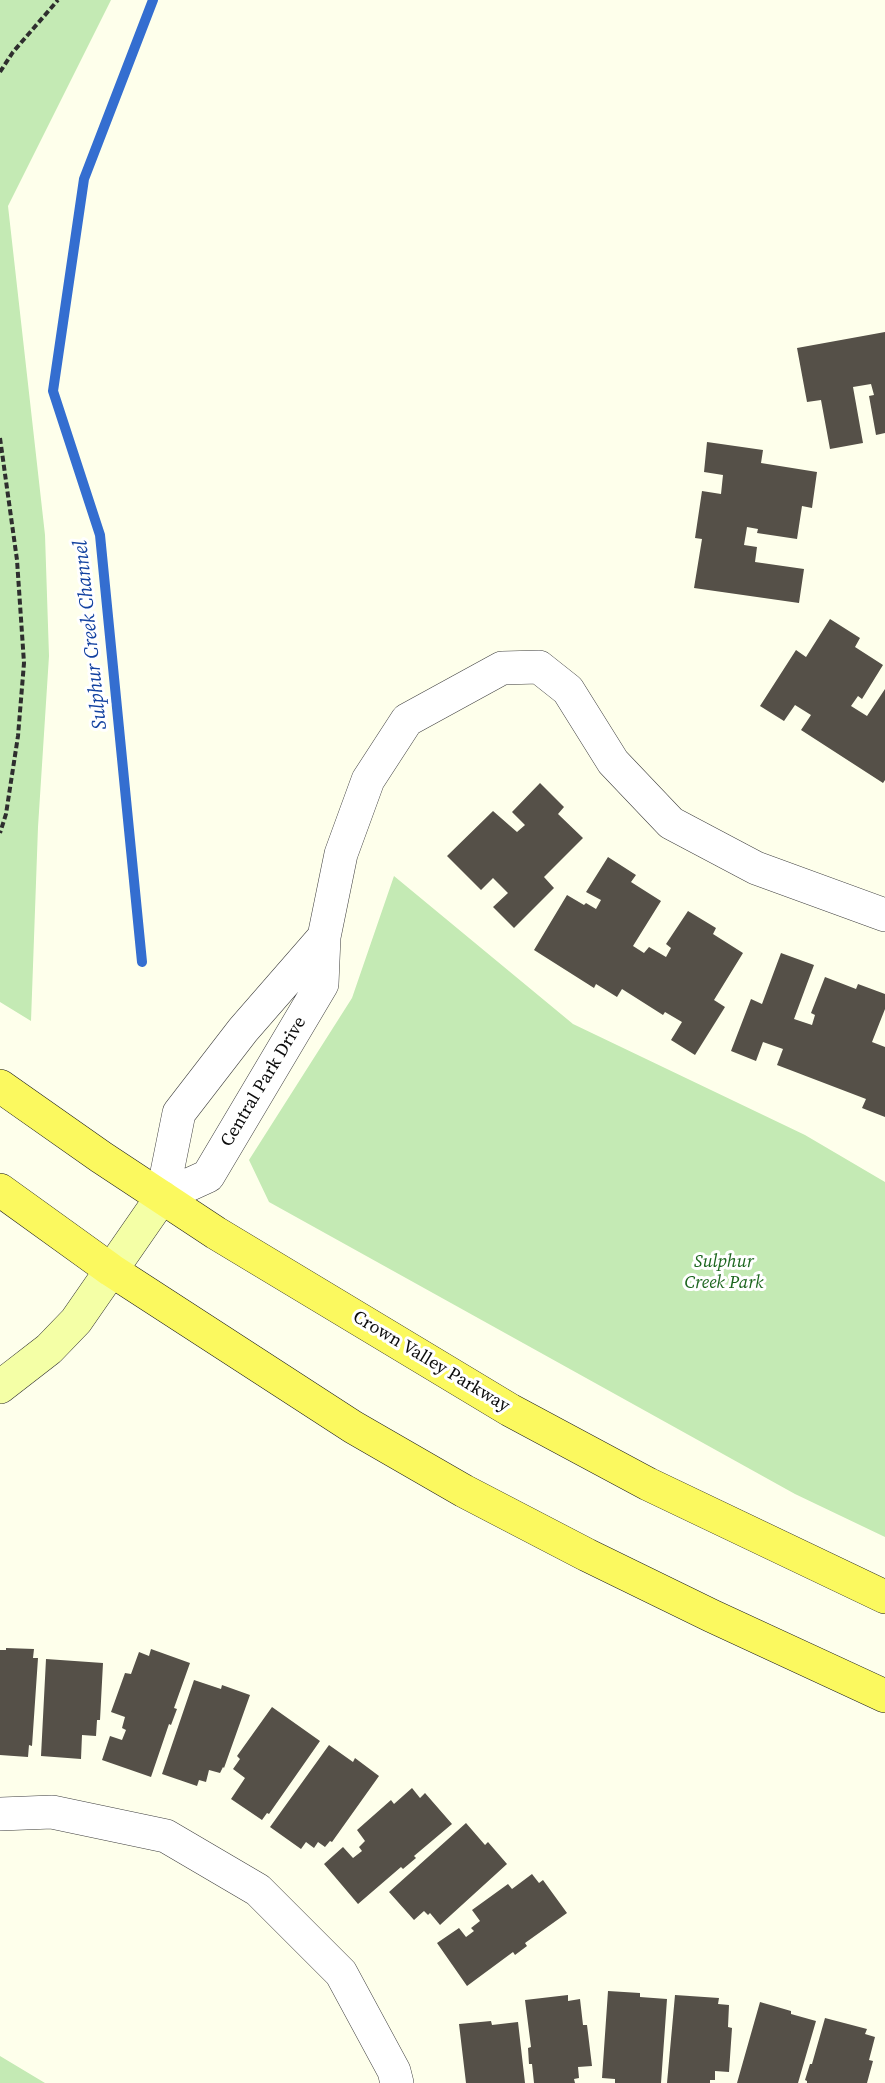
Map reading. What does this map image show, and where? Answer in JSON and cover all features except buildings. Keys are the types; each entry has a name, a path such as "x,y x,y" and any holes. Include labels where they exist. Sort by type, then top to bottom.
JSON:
{"main road":[{"name":"Crown Valley Parkway","path":"0,1086 101,1157 246,1251 510,1410 648,1484 885,1597"},
{"path":"0,1190 111,1270 352,1427 464,1491 587,1555 885,1696"}],"street":[{"name":"Central Park Drive","path":"162,1197 208,1176 322,984 324,938 341,854 368,780 408,720 502,668 539,667 568,690 613,762 672,823 756,868 885,915"},
{"name":"Central Park Drive","path":"0,1387 49,1349 76,1321 162,1197 179,1113 243,1030 324,938"},
{"path":"0,1814 52,1812 166,1836 258,1890 341,1973 394,2072 397,2083"}],"path":[{"path":"0,72 13,52 58,0"},
{"path":"0,438 17,560 24,663 18,736 6,814 0,833"}],"green space":[{"path":"0,0 111,0 8,206 45,535 49,656 38,827 31,1021 0,1002"},
{"name":"Sulphur Creek Park","path":"394,876 573,1024 805,1135 885,1182 885,1537 795,1494 269,1202 249,1160 352,998"},
{"path":"0,2056 45,2083 0,2083"}],"waterway":[{"name":"Sulphur Creek Channel","path":"142,962 100,535 53,391 84,179 153,0"}]}
